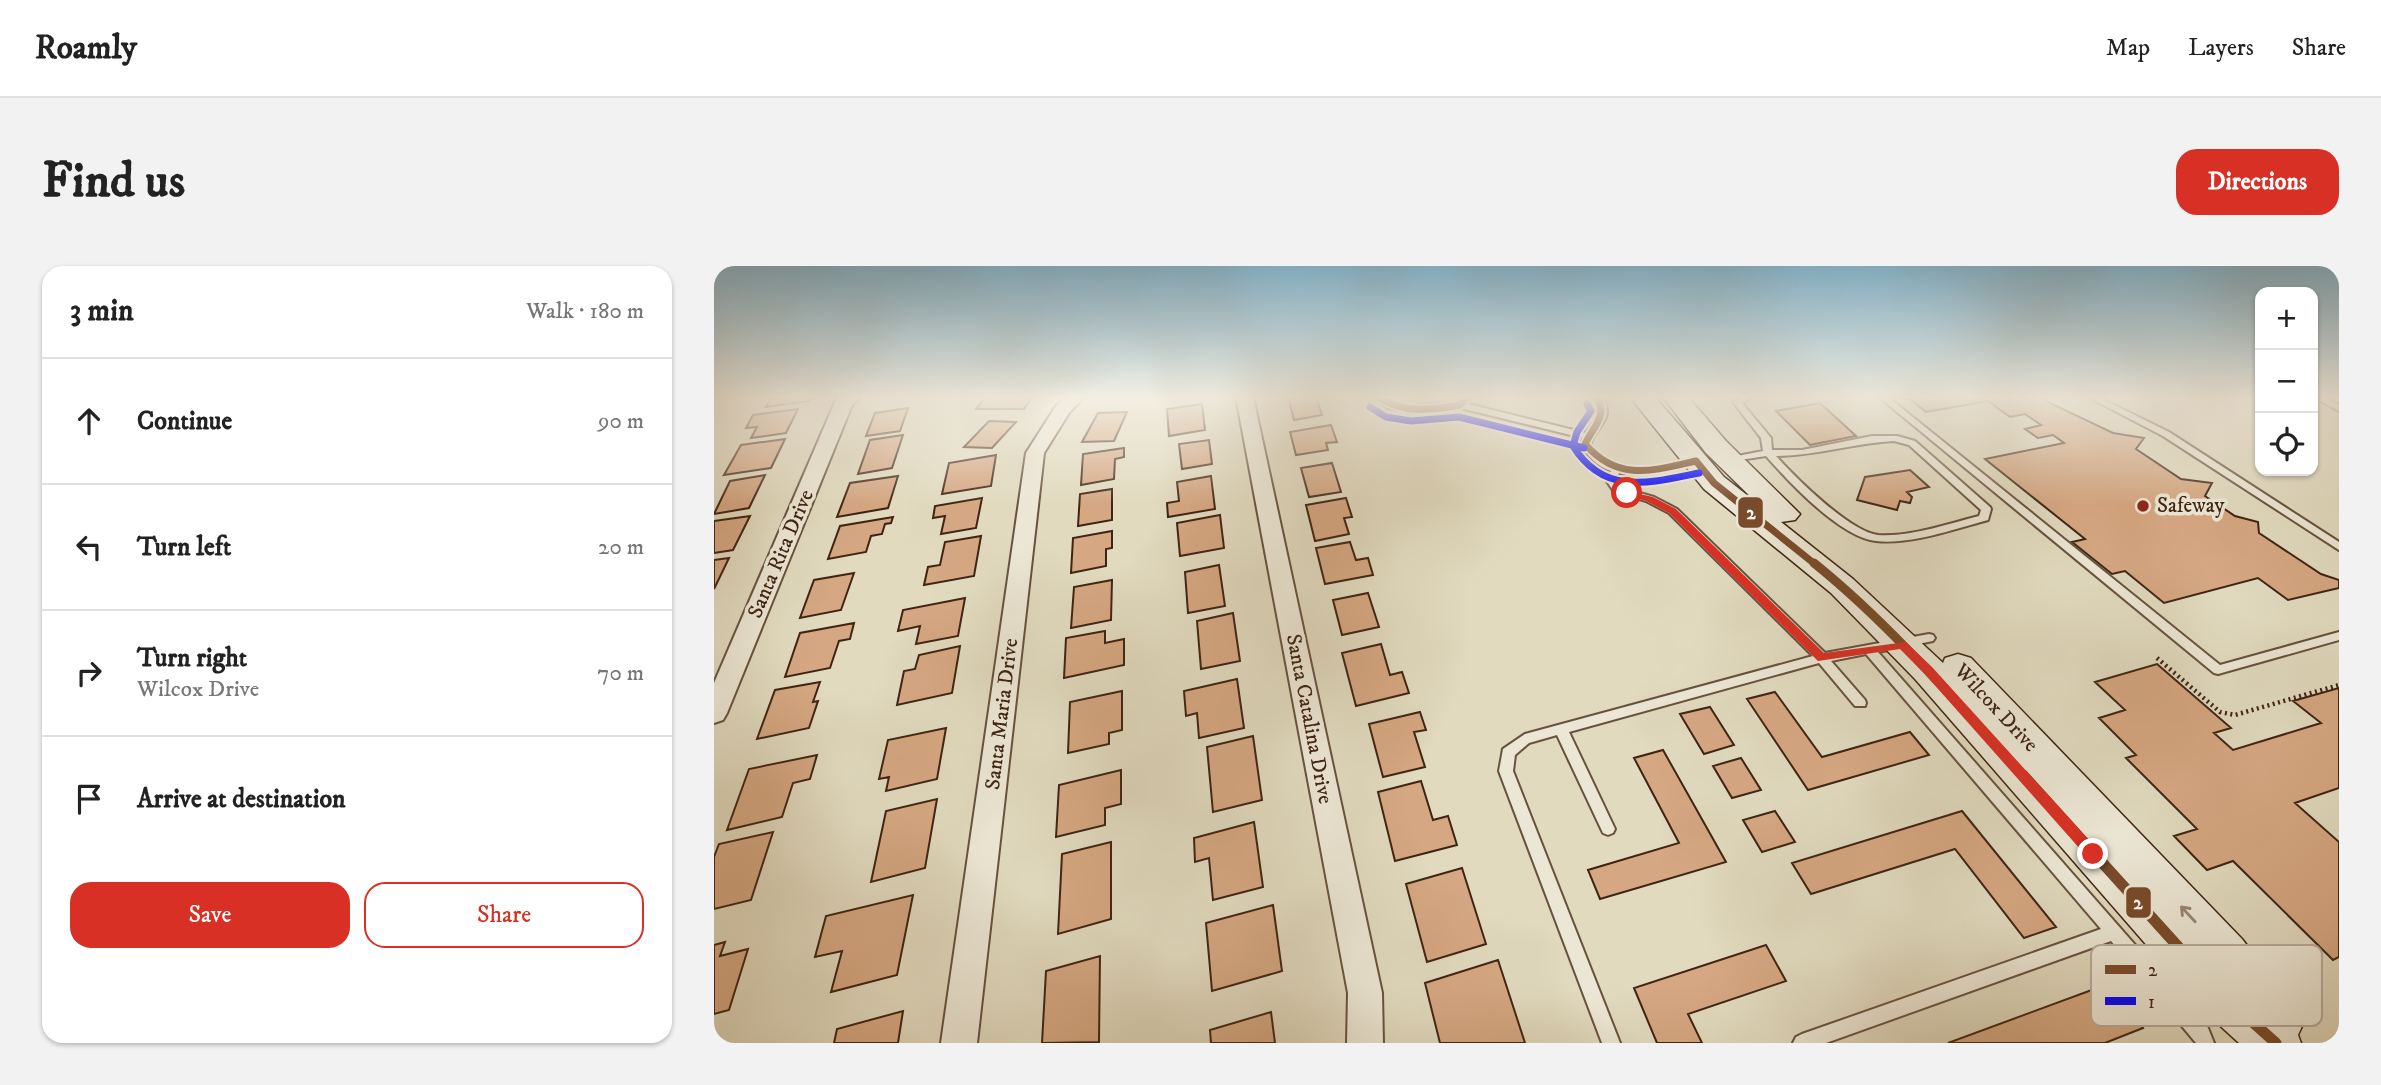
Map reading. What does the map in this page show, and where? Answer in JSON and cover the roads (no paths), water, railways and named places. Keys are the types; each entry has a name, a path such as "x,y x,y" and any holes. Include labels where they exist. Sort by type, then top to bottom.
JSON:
{"street":[{"name":"Santa Rita Drive","path":"714,713 831,433"},
{"name":"Santa Maria Drive","path":"959,1043 1035,453 1048,433"},
{"name":"Santa Catalina Drive","path":"1251,433 1365,993 1365,1043"},
{"name":"Wilcox Drive","path":"1682,433 1713,461"},
{"name":"Wilcox Drive","path":"1697,433 1713,461 1714,482 1842,586 1928,670 2177,945"},
{"name":"Wilcox Drive","path":"1901,644 2216,945"},
{"name":"Wilcox Drive","path":"2257,1026 2276,1043"},
{"name":"Wilcox Drive","path":"2280,1026 2293,1043"}],"lane":[{"path":"1576,433 1587,436"},
{"path":"1590,433 1585,444 1595,461 1616,470 1644,471 1768,453 1801,453 1872,439 1895,439 1912,443 1986,509 1984,518 1911,535 1868,537 1831,512 1768,453 1766,438 1762,433"},
{"path":"1927,433 2218,670 2339,636"},
{"path":"2165,433 2339,547"},
{"path":"1616,470 1611,480 1618,490 1650,499 1673,511 1822,658 1860,703"},
{"path":"1611,1043 1506,771 1508,753 1525,739 1822,658 1901,644 2125,945"},
{"path":"1561,729 1608,829"},
{"path":"1802,1043 2114,932"},
{"path":"2195,1026 2205,1043"}],"place":[{"name":"Safeway","path":"2143,506"}]}
